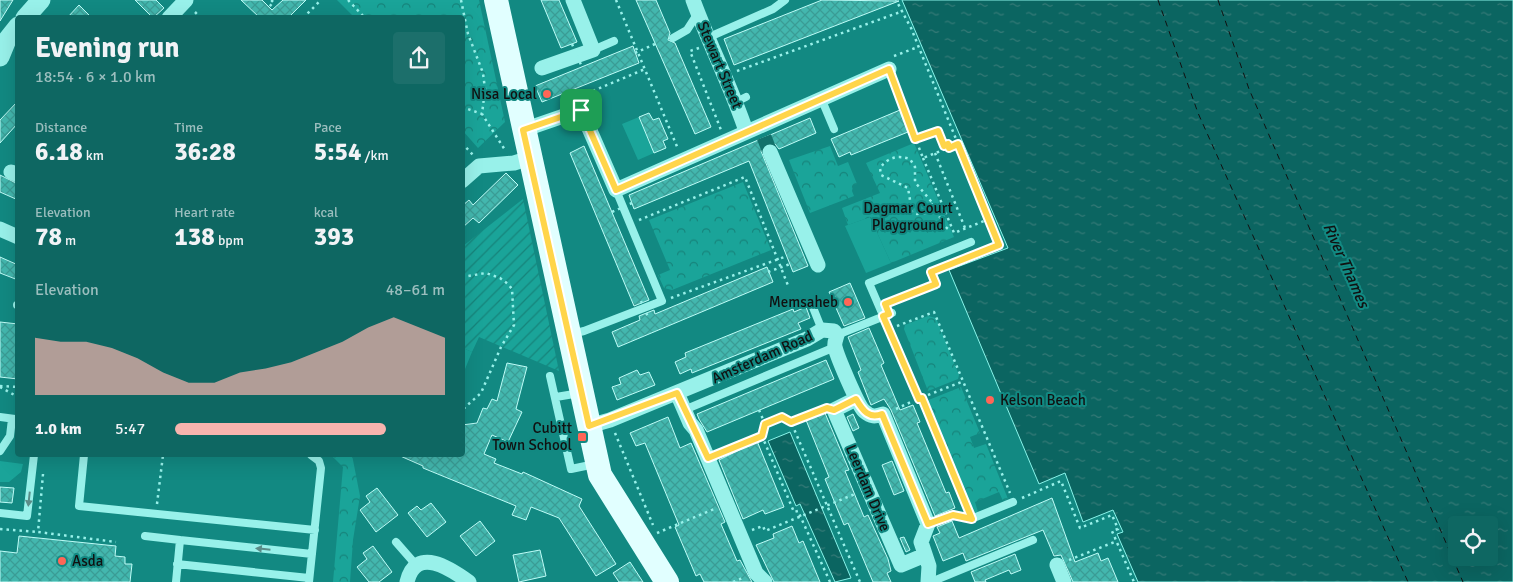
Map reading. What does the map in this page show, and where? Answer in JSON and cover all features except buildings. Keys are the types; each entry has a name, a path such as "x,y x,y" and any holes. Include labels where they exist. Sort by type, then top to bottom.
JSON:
{"main road":[{"path":"496,0 523,130 522,160 570,334 582,392 599,423 597,464 604,485 667,582"}],"street":[{"path":"542,68 593,50 573,0"},
{"path":"173,15 186,4"},
{"name":"Stewart Street","path":"696,7 708,41 724,75 741,100 746,131"},
{"path":"0,57 7,40 15,30"},
{"path":"523,130 581,110 616,190 746,131 762,131 821,98 889,69"},
{"path":"770,152 818,265"},
{"path":"465,179 479,166 522,160"},
{"path":"0,229 15,236"},
{"name":"Amsterdam Road","path":"599,423 807,339 822,330 834,332 856,399 862,410 870,415 882,414"},
{"path":"677,393 708,458 756,573 766,582"},
{"path":"834,410 856,399"},
{"name":"Leerdam Drive","path":"834,410 901,565 924,555"},
{"path":"882,414 928,524 921,542 928,566 930,582"},
{"path":"407,582 408,576 417,566 426,562 441,564 468,582"},
{"path":"1057,566 1064,582"}],"lane":[{"path":"708,41 773,9 785,0"},
{"path":"673,38 687,30 696,7"},
{"path":"593,50 614,41"},
{"path":"821,98 834,129"},
{"path":"570,334 584,332 662,301 616,190"},
{"path":"919,399 888,315 869,283 971,242"},
{"path":"812,305 822,330"},
{"path":"684,410 836,341 888,315"},
{"path":"550,376 571,469 597,464"},
{"path":"556,396 582,392"},
{"path":"0,417 15,419 4,443"},
{"path":"0,435 4,443"},
{"path":"0,513 27,516 34,457"},
{"path":"84,457 79,506 314,530"},
{"path":"177,564 309,580 321,468 319,460 315,457"},
{"path":"928,524 953,515 972,519 1013,502"},
{"path":"145,536 312,554"},
{"path":"176,582 180,540"},
{"path":"930,582 1033,540"},
{"path":"396,542 417,566"}],"path":[{"path":"273,0 269,4 274,8"},
{"path":"306,15 321,0"},
{"path":"348,0 362,15"},
{"path":"461,0 464,15"},
{"path":"616,0 636,52 683,160"},
{"path":"896,0 903,10 999,245 931,272 936,284 885,304 888,315 894,327 934,312 1013,502 1061,481 1080,528 1112,515 1118,529 1112,531 1134,582"},
{"path":"186,4 198,15"},
{"path":"724,75 903,10"},
{"path":"465,19 468,34 483,73 485,89 482,114"},
{"path":"708,41 690,51 725,141"},
{"path":"572,44 582,67"},
{"path":"636,52 655,44"},
{"path":"905,52 918,47"},
{"path":"580,97 645,69"},
{"path":"889,69 915,139 954,233 989,219"},
{"path":"465,109 482,114 522,160"},
{"path":"915,139 938,131 944,146 948,144 949,148"},
{"path":"923,158 958,144"},
{"path":"935,153 965,228"},
{"path":"908,188 881,175 880,168 886,160 901,156 910,159 915,167 915,182 932,203 944,226 948,230 951,228"},
{"path":"630,223 745,177 789,288"},
{"path":"908,188 915,182"},
{"path":"908,188 912,212 917,214 927,213 932,203"},
{"path":"612,212 632,203"},
{"path":"662,301 787,256"},
{"path":"768,272 790,264"},
{"path":"465,276 486,273 500,278 508,284 512,289 514,325 501,347 481,393 465,407"},
{"path":"641,301 648,317"},
{"path":"964,381 922,398 972,519"},
{"path":"0,386 15,387"},
{"path":"0,386 15,395"},
{"path":"882,414 919,399"},
{"path":"791,422 827,408 834,410"},
{"path":"759,410 765,424 762,436 794,512 798,510 802,516 830,582"},
{"path":"765,424 782,417 791,422 858,578 858,582"},
{"path":"599,423 655,534 727,503"},
{"path":"708,458 762,436"},
{"path":"157,508 162,457"},
{"path":"38,532 44,465"},
{"path":"741,535 763,526 765,531 868,488"},
{"path":"0,529 116,542"},
{"path":"1057,566 1116,541"}],"green space":[{"path":"337,0 479,0 505,122 478,148 465,133 465,15 352,15"},
{"path":"639,117 654,153 638,160 622,124"},
{"name":"Dagmar Court Playground","path":"914,143 954,237 891,263 870,217 848,225 842,208 880,193 866,163"},
{"path":"830,146 838,166 848,162 857,184 853,185 852,191 854,196 810,213 789,160"},
{"path":"743,182 771,250 672,290 664,288 658,275 670,270 649,220"},
{"path":"523,199 559,371 479,337 472,352 465,349 465,244"},
{"path":"870,217 891,263 866,273 845,226"},
{"path":"928,316 936,318 959,375 958,379 928,391 904,329 905,325"},
{"path":"465,349 472,352 465,369"},
{"path":"961,387 980,433 970,437 974,448 986,444 1008,499 1003,501 999,492 975,502 978,512 972,514 926,401"},
{"path":"333,457 352,457 360,496 353,540 350,582 333,582 343,467"},
{"path":"0,461 23,464 21,472 9,482 0,482"}],"water":[{"name":"River Thames","path":"902,0 1513,0 1513,582 1138,582 1117,534 1123,532 1113,510 1083,522 1065,473 1039,484 949,270 1008,248"},
{"path":"790,432 851,578 835,582 800,504 796,506 768,441"}],"ferry route":[{"path":"1158,0 1198,113 1408,582"},
{"path":"1218,0 1249,89 1463,582"}],"tunnel":[{"path":"764,137 770,152"}],"place":[{"name":"Nisa Local","path":"547,94"},
{"name":"Memsaheb","path":"848,302"},
{"name":"Kelson Beach","path":"990,400"},
{"name":"Cubitt Town School","path":"582,437"},
{"name":"Asda","path":"62,561"}],"route":[{"path":"889,69 915,139 938,131 944,146 948,144 949,148 958,144 999,245 931,272 936,284 885,304 889,314 883,316 919,399 922,398 972,519 953,515 928,524 882,414 875,417 870,415 862,410 856,399 834,410 827,408 791,422 782,417 765,424 762,436 708,458 677,393 610,420 589,426 523,130 581,110 616,190 889,69"}]}
